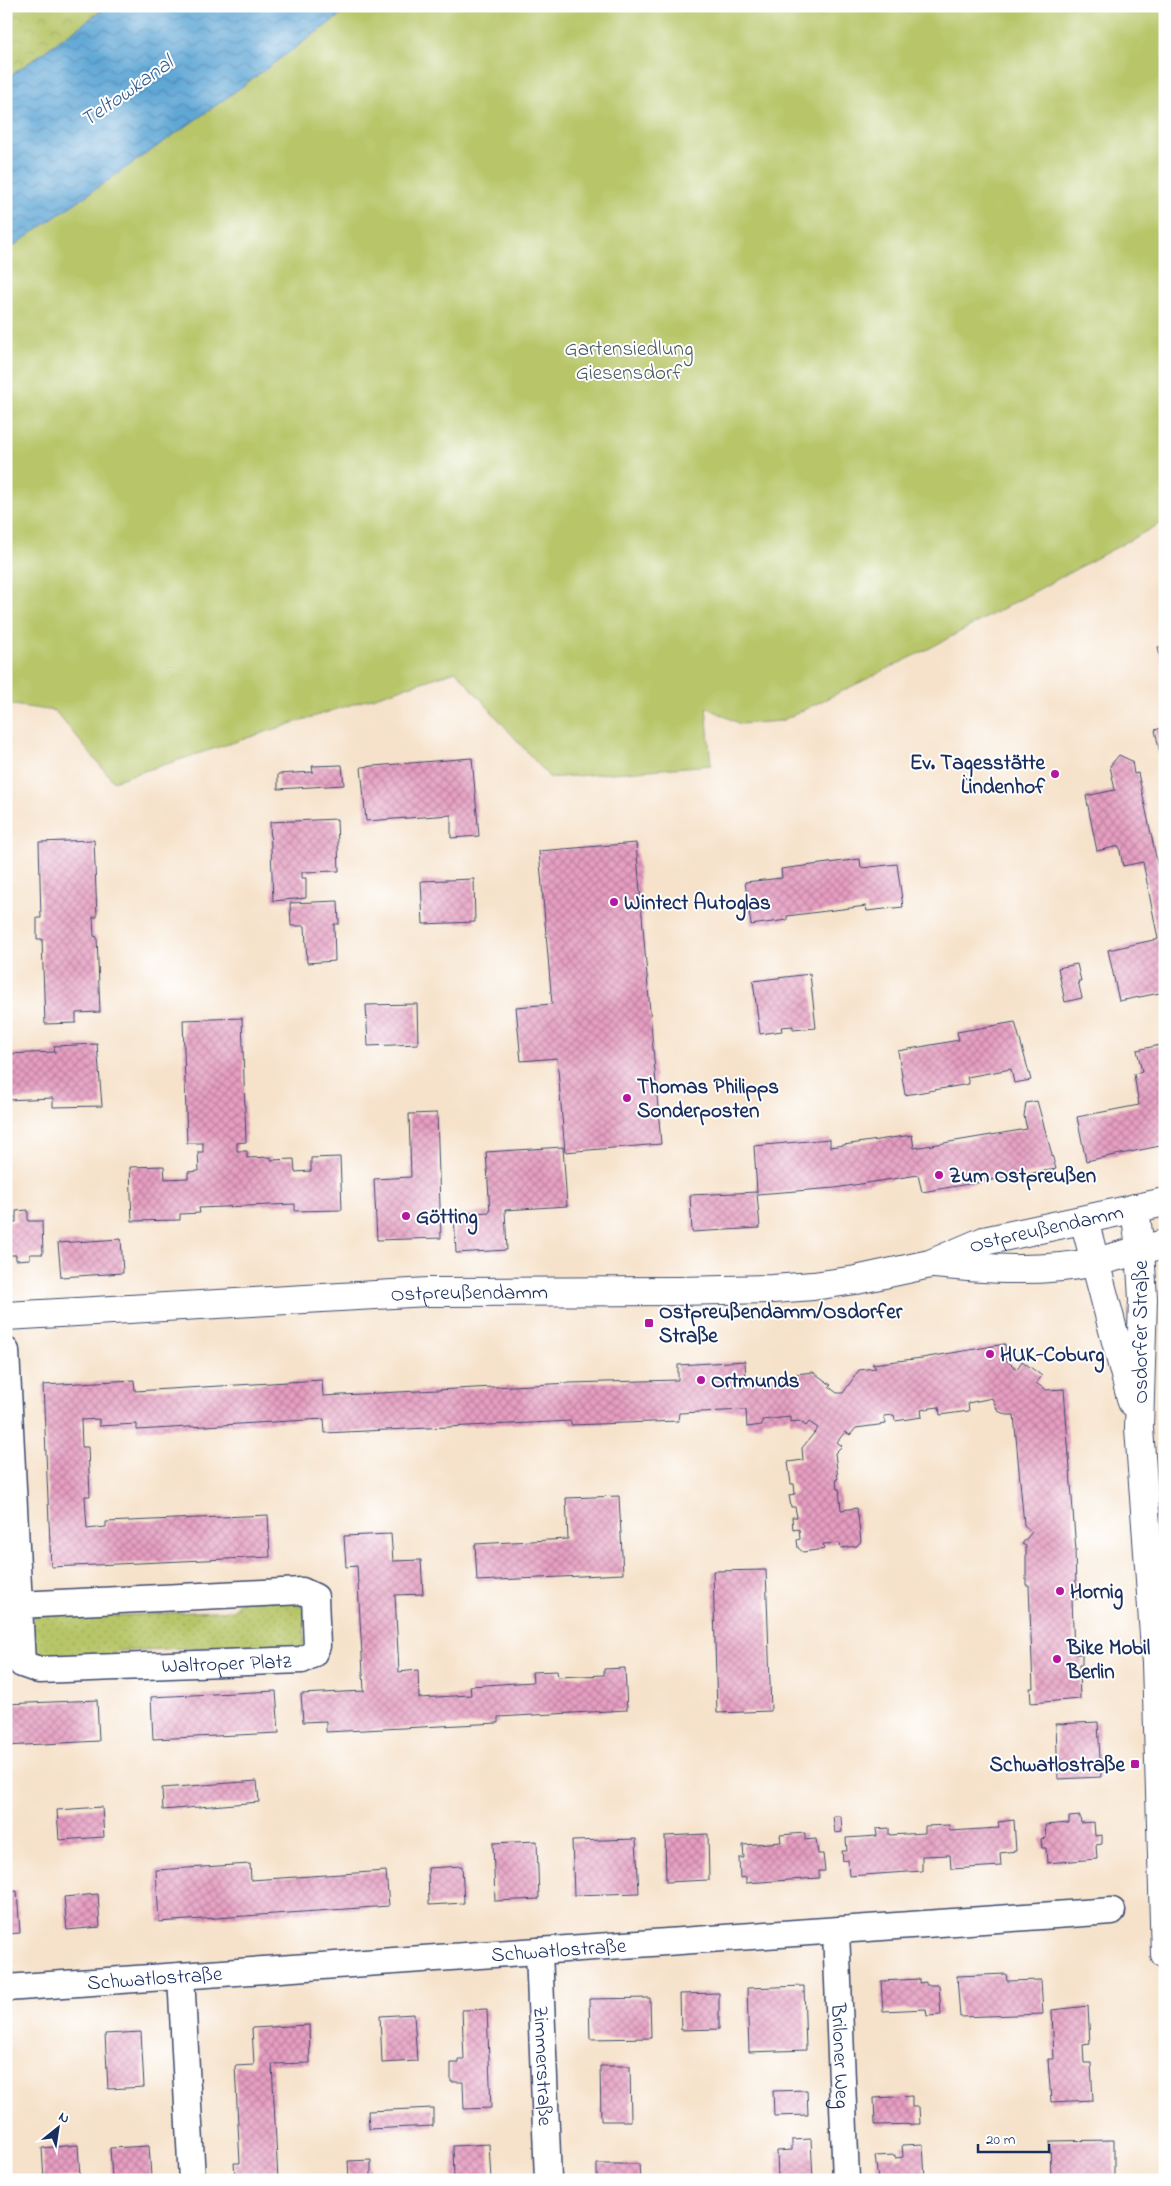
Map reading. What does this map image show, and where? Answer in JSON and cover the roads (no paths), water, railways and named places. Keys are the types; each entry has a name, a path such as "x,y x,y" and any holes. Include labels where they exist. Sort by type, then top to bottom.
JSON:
{"main road":[{"name":"Ostpreußendamm","path":"6,1316 428,1292 773,1289 856,1280 930,1264 984,1241 1165,1202"},
{"name":"Osdorfer Straße","path":"1135,1208 1153,1246 1143,1299 1139,1428 1156,1663 1165,1954"},
{"name":"Osdorfer Straße","path":"1084,1220 1139,1428"},
{"name":"Ostpreußendamm","path":"930,1264 978,1268 1048,1267 1094,1262 1153,1246"}],"street":[{"path":"6,1351 18,1605"},
{"name":"Waltroper Platz","path":"302,1591 315,1597 318,1646 313,1654 302,1660 39,1670 22,1664 18,1605 302,1591"},
{"name":"Schwatlostraße","path":"6,1988 1112,1911"},
{"name":"Briloner Weg","path":"836,1931 846,2180"},
{"name":"Zimmerstraße","path":"539,1951 548,2180"},
{"path":"181,1976 192,2180"}],"water":[{"name":"Teltowkanal","path":"108,6 353,6 208,111 6,251 6,79"}],"place":[{"name":"Ev. Tagesstätte Lindenhof","path":"1055,774"},
{"name":"Wintect Autoglas","path":"614,902"},
{"name":"Thomas Philipps Sonderposten","path":"627,1098"},
{"name":"Zum Ostpreußen","path":"939,1175"},
{"name":"Götting","path":"406,1216"},
{"name":"Ostpreußendamm/Osdorfer Straße","path":"649,1323"},
{"name":"HUK-Coburg","path":"990,1354"},
{"name":"Ortmunds","path":"701,1380"},
{"name":"Hornig","path":"1060,1591"},
{"name":"Bike Mobil Berlin","path":"1057,1659"},
{"name":"Schwatlostraße","path":"1135,1764"}],"park label":[{"name":"Gartensiedlung Giesensdorf","path":"629,360"}]}
